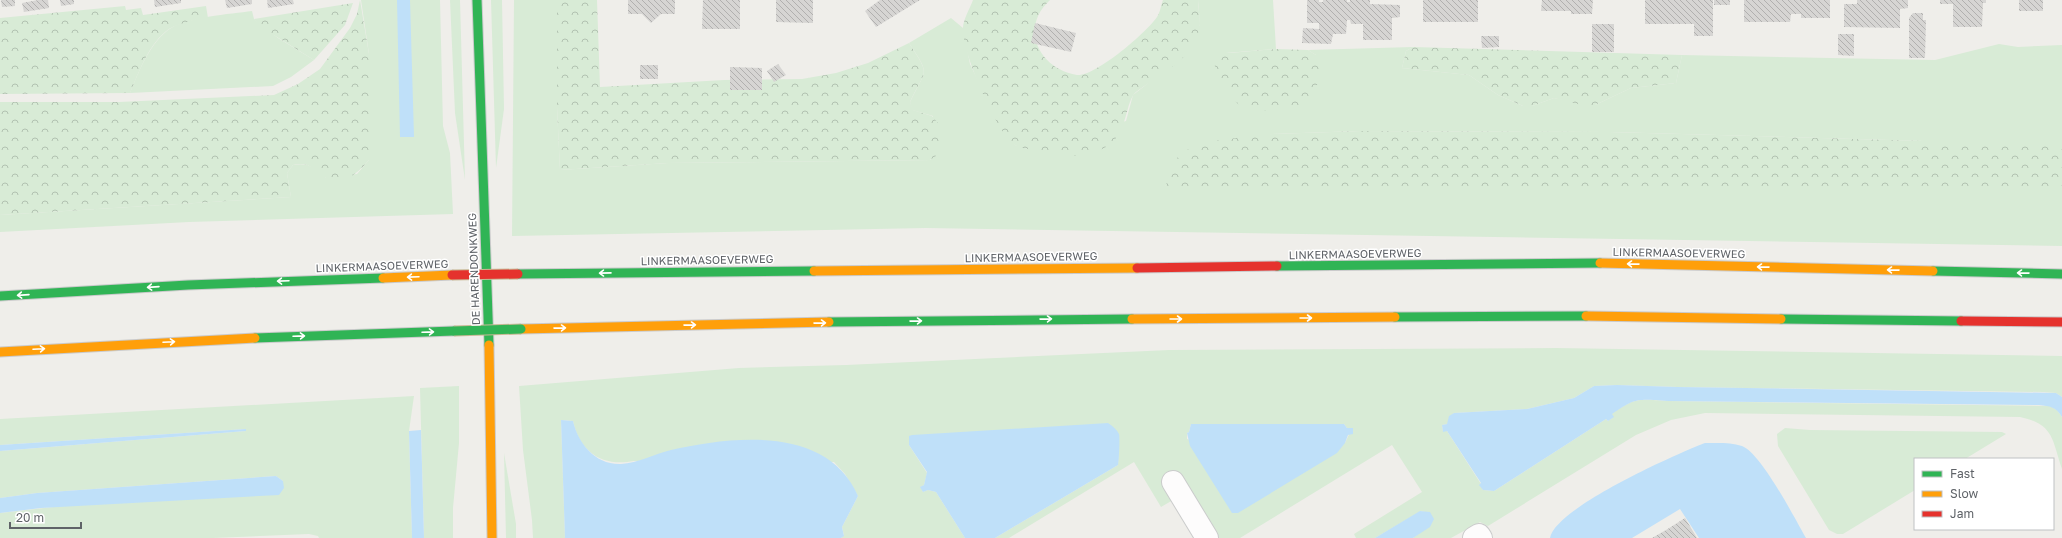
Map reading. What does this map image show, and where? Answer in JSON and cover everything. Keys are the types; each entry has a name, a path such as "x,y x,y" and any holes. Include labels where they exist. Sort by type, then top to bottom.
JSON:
{"main road":[{"name":"DE HARENDONKWEG","path":"477,0 490,385 492,538"},
{"name":"LINKERMAASOEVERWEG","path":"0,296 188,284 518,274 1587,263 2062,274"},
{"path":"0,352 211,339 522,329 893,321 1569,316 2062,322"}],"street":[{"path":"1173,482 1207,538"}],"green space":[{"path":"360,0 369,54 369,160 356,173 345,179 333,180 326,178 311,167 304,164 293,165 287,173 291,197 0,215 0,102 119,102 274,95 298,84 320,69 350,28 357,14"},
{"path":"361,0 440,0 443,126 450,153 453,214 189,222 0,232 0,215 291,197 287,173 293,165 299,164 307,165 315,169 326,178 357,174 369,160 369,54"},
{"path":"450,0 460,0 465,180 455,113"},
{"path":"491,0 502,0 504,109 496,168"},
{"path":"514,0 557,0 557,107 560,170 668,163 931,160 933,116 912,110 910,102 923,77 924,72 921,61 909,43 951,18 963,28 970,64 997,121 1015,145 1028,149 1126,121 1133,95 1152,80 1200,25 1198,0 1273,0 1276,49 1226,53 1316,55 1308,50 1413,47 1406,51 1402,68 1469,75 1498,95 1523,106 1532,106 1554,98 1595,105 1631,88 1676,83 1682,55 1935,60 1999,44 2018,47 2062,45 2062,141 1924,141 1610,132 1361,131 1272,134 1165,186 2062,186 2062,246 926,228 512,236"},
{"path":"557,0 597,0 600,87 724,80 802,79 836,73 868,63 909,43 921,62 924,72 923,77 910,102 913,110 932,116 938,123 943,144 939,154 930,160 668,163 560,170 557,107"},
{"path":"973,0 1050,0 1041,11 1036,23 1035,34 1038,46 1052,65 1077,75 1085,74 1096,69 1143,33 1157,17 1163,0 1198,0 1200,24 1197,36 1185,56 1166,72 1132,96 1122,127 1113,142 1106,147 1088,154 1079,156 1061,156 1022,148 1015,145 999,125 990,109 974,72 964,39 963,25"},
{"path":"353,3 345,25 314,60 264,29 254,19"},
{"path":"125,6 126,10 141,8 143,15 206,6 208,18 193,20 178,25 169,29 162,35 145,58 130,93 0,94 0,18"},
{"path":"252,11 254,19 278,38 314,60 291,77 273,86 130,93 141,67 150,51 161,36 168,30 185,22 197,19"},
{"path":"1413,47 1682,55 1676,83 1631,88 1595,105 1582,105 1554,98 1532,106 1523,106 1498,95 1469,75 1402,68 1406,51"},
{"path":"1276,49 1308,50 1316,55 1320,72 1316,90 1309,102 1300,108 1269,111 1247,108 1238,104 1220,83 1214,63 1218,54"},
{"path":"1361,131 1610,132 1924,141 2062,141 2062,186 1165,187 1180,152 1219,140 1272,134"},
{"path":"1556,348 2062,356 2062,397 2056,393 2043,392 1617,385 1594,386 1574,398 1527,409 1454,413 1447,424 1442,425 1443,431 1447,431 1481,484 1483,490 1494,491 1606,419 1608,421 1613,417 1611,414 1619,408 1638,400 2050,406 2057,410 2062,417 2062,469 2053,442 2046,429 2040,424 2020,417 1705,413 1671,420 1636,435 1488,526 1480,522 1451,538 1413,538 1431,524 1432,521 1428,513 1421,511 1375,538 1356,538 1354,534 1422,492 1392,445 1240,538 1219,538 1181,475 1173,500 1161,507 1134,462 1009,538 995,538 1118,465 1119,441 909,445 927,473 924,485 921,487 923,492 928,490 936,492 965,538 841,538 844,535 842,527 858,496 845,474 834,462 612,462 594,455 587,449 581,442 576,432 573,421 561,420 565,538 533,538 523,450 519,386 739,368 846,365 1169,350","holes":["1191,424 1344,424 1347,428 1352,428 1345,443 1187,439 1187,433 1189,432"]},
{"path":"459,386 459,443 453,508 453,538 424,538 420,388"},
{"path":"414,396 409,431 412,538 319,538 318,536 309,534 213,538 0,538 0,513 283,481 276,476 37,493 0,498 0,451 246,431 246,429 0,445 0,419"},
{"path":"1785,428 1810,430 2002,432 2006,434 1967,458 1914,458 1914,491 1843,534 1837,534 1829,530 1778,446 1777,434"},
{"path":"504,453 516,524 516,538 506,538"}],"water":[{"path":"397,0 410,0 414,137 400,137"},
{"path":"1617,385 2056,393 2062,397 2062,417 2052,408 2039,405 1638,400 1620,408 1612,414 1614,417 1608,421 1606,419 1494,491 1483,490 1479,485 1481,483 1447,431 1443,432 1442,425 1447,424 1449,416 1454,413 1527,409 1574,398 1594,386"},
{"path":"561,420 573,421 579,437 589,451 603,461 612,463 627,463 671,450 722,441 776,441 802,447 825,457 844,473 858,496 842,527 844,536 841,538 565,538"},
{"path":"1108,423 1115,428 1119,434 1118,465 995,538 965,538 936,492 928,490 923,492 920,487 924,485 927,472 909,445 909,436 912,435"},
{"path":"1191,424 1344,424 1347,428 1353,428 1353,434 1348,435 1345,443 1337,453 1238,513 1232,513 1190,446 1187,433 1189,432"},
{"path":"246,429 246,431 0,451 0,445"},
{"path":"421,430 424,538 412,538 409,431"},
{"path":"1705,443 1733,444 1742,446 1750,451 1768,473 1806,538 1699,538 1680,509 1632,538 1550,538 1557,526 1572,512 1618,483 1669,458"},
{"path":"276,476 283,481 284,488 279,495 41,508 0,513 0,498 37,493"},
{"path":"1420,511 1430,512 1434,519 1430,527 1413,538 1375,538"}],"building":[{"path":"1,0 15,0 15,6 2,7"},
{"path":"48,0 49,8 24,12 22,3"},
{"path":"60,0 74,0 74,4 61,6"},
{"path":"154,0 181,0 181,3 155,7"},
{"path":"225,0 252,0 252,4 227,8"},
{"path":"267,0 293,0 294,4 268,8"},
{"path":"628,0 675,0 675,14 661,14 651,23 642,14 628,14"},
{"path":"703,0 740,0 740,29 702,29"},
{"path":"776,0 813,0 813,23 776,22"},
{"path":"880,0 920,0 876,27 865,11"},
{"path":"1307,0 1319,0 1319,2 1323,2 1323,0 1347,0 1347,2 1350,2 1350,0 1370,0 1370,4 1400,5 1400,17 1392,18 1392,40 1363,40 1363,24 1351,24 1350,20 1347,20 1346,34 1333,34 1331,44 1302,43 1303,28 1319,29 1319,23 1307,23"},
{"path":"1423,0 1478,0 1478,22 1423,22"},
{"path":"1542,0 1593,0 1592,14 1571,14 1571,11 1541,11"},
{"path":"1645,0 1713,0 1713,36 1694,36 1694,24 1645,24"},
{"path":"1714,0 1730,0 1730,5 1714,5"},
{"path":"1744,0 1830,0 1830,18 1801,18 1801,14 1791,14 1790,22 1744,22"},
{"path":"1857,0 1908,0 1908,8 1900,9 1900,28 1844,27 1844,4 1857,4"},
{"path":"1940,0 1986,0 1986,3 1983,3 1982,27 1953,27 1953,4 1940,4"},
{"path":"2019,0 2043,0 2043,11 2019,11"},
{"path":"1913,13 1923,13 1923,20 1926,20 1925,58 1909,58 1909,18"},
{"path":"1035,23 1076,33 1071,52 1031,43"},
{"path":"1592,24 1614,24 1614,52 1592,52"},
{"path":"1838,34 1854,34 1854,56 1838,55"},
{"path":"1481,36 1499,36 1499,47 1482,48"},
{"path":"778,64 786,75 774,82 767,71"},
{"path":"640,65 658,65 658,79 640,79"},
{"path":"730,67 762,68 762,90 730,90"},
{"path":"1685,518 1697,538 1652,538 1666,530"}],"traffic: fast":[{"path":"477,0 489,345"},
{"path":"1277,266 1600,263"},
{"path":"518,274 814,271"},
{"path":"1933,271 2062,274"},
{"path":"0,296 188,285 383,278"},
{"path":"1395,317 1586,316"},
{"path":"829,322 1132,319"},
{"path":"1781,319 1961,321"},
{"path":"454,331 521,329"},
{"path":"255,338 454,331"}],"traffic: slow":[{"path":"1600,263 1933,271"},
{"path":"814,271 1137,268"},
{"path":"383,278 452,275"},
{"path":"1586,316 1781,319"},
{"path":"1132,319 1395,317"},
{"path":"521,329 829,322"},
{"path":"0,352 255,338"},
{"path":"489,345 492,538"}],"traffic: jam":[{"path":"1137,268 1277,266"},
{"path":"452,275 518,274"},
{"path":"1961,321 2062,322"}]}
